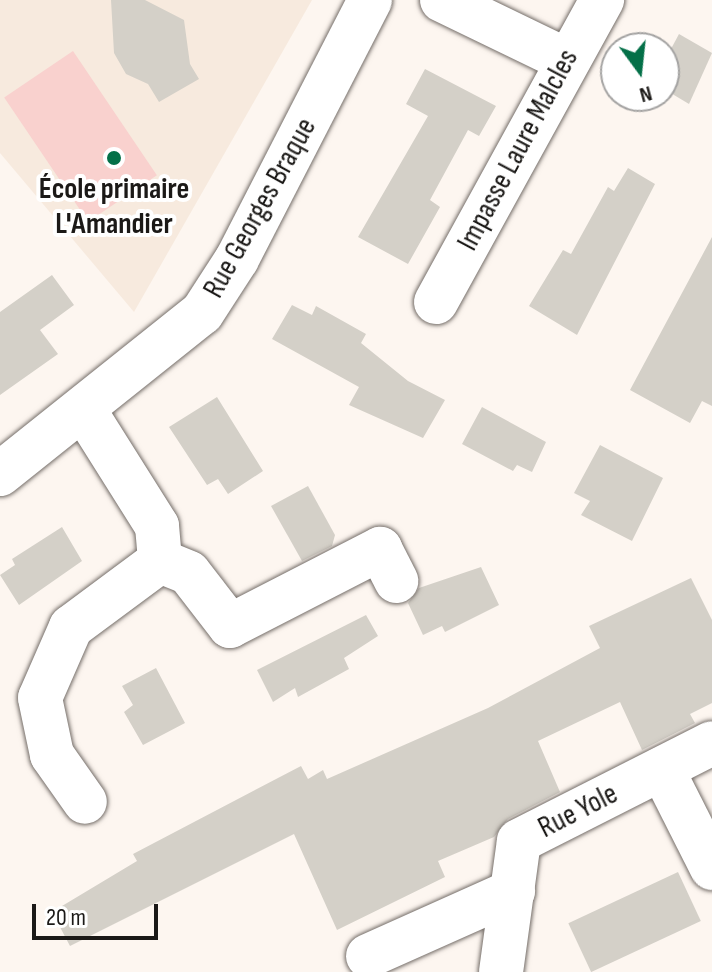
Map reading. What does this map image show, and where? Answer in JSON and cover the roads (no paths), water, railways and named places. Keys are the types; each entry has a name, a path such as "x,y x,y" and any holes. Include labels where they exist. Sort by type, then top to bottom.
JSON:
{"street":[{"name":"Rue Georges Braque","path":"0,474 202,313 237,259 370,0"},
{"path":"442,0 564,59"},
{"name":"Impasse Laure Malcles","path":"436,302 564,59 602,0"},
{"path":"84,410 157,526 160,561"},
{"path":"160,561 189,573 230,626 380,549 396,581"},
{"path":"85,802 52,755 40,698 71,627 160,561"},
{"name":"Rue Yole","path":"501,972 519,841 712,743"},
{"path":"662,769 712,868"},
{"path":"368,956 513,891"}],"place":[{"name":"École primaire L'Amandier","path":"114,158"}]}
